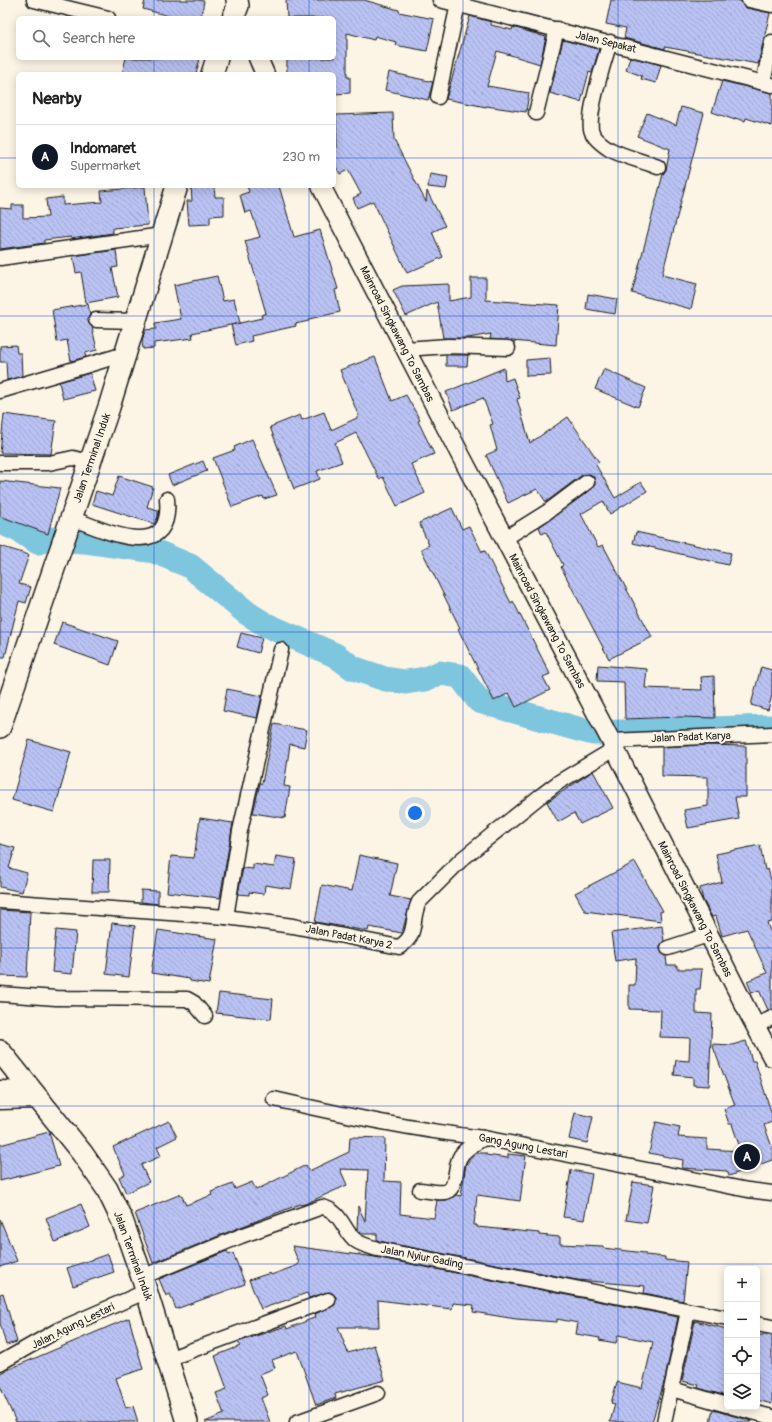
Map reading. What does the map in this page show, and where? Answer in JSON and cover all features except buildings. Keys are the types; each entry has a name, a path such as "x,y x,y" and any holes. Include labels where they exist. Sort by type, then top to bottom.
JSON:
{"highway":[{"path":"213,72 216,60"},
{"name":"Jalan Terminal Induk","path":"0,727 90,462 136,321 176,188"},
{"name":"Jalan Terminal Induk","path":"0,1051 82,1153 107,1189 122,1220 144,1284 187,1422"}],"main road":[{"path":"259,60 264,72"},
{"name":"Mainroad Singkawang To Sambas","path":"322,188 602,725 755,1026 770,1046"}],"street":[{"path":"34,0 100,16"},
{"path":"749,0 772,5"},
{"path":"438,97 447,1"},
{"name":"Jalan Sepakat","path":"447,1 610,42 767,84"},
{"path":"536,113 557,29"},
{"path":"610,42 597,87 591,120 591,130 595,137 609,149 658,166"},
{"path":"767,84 772,42"},
{"path":"0,258 162,235"},
{"path":"96,320 136,321"},
{"path":"405,349 448,346 508,348"},
{"path":"0,391 125,354"},
{"path":"0,463 49,463 73,458 90,462"},
{"path":"504,538 547,512 587,482"},
{"path":"70,520 124,537 138,539 149,538 159,532 166,522 168,512 167,499"},
{"path":"226,917 240,831 281,650"},
{"name":"Jalan Padat Karya","path":"612,745 772,734"},
{"name":"Jalan Padat Karya 2","path":"0,901 63,907 226,917 307,928 399,947 408,940 412,934 416,908 419,902 462,859 559,782 612,745"},
{"path":"668,948 708,935"},
{"path":"0,994 56,998 187,999 205,1016"},
{"path":"755,1026 772,1018"},
{"path":"0,1088 34,1095"},
{"path":"0,1102 34,1095"},
{"name":"Gang Agung Lestari","path":"274,1099 356,1117 444,1133 484,1138 748,1190 772,1193"},
{"path":"420,1190 445,1192 451,1190 454,1187 460,1156 484,1138"},
{"name":"Jalan Nyiur Gading","path":"144,1284 241,1236 322,1207 328,1208 339,1217 355,1240 371,1247 724,1317"},
{"name":"Jalan Agung Lestari","path":"0,1363 144,1284"},
{"path":"168,1359 328,1300"},
{"path":"664,1422 688,1311"},
{"path":"760,1325 772,1327"},
{"path":"672,1389 724,1404"},
{"path":"297,1422 378,1393"},
{"path":"738,1410 751,1417 772,1418"}],"waterway":[{"path":"0,522 17,529 38,542 46,539 84,541 154,551 190,566 247,613 266,625 335,655 353,668 385,679 406,682 425,679 440,673 460,676 479,701 593,733 772,727"}],"place":[{"name":"Indomaret","path":"747,1157"}]}
